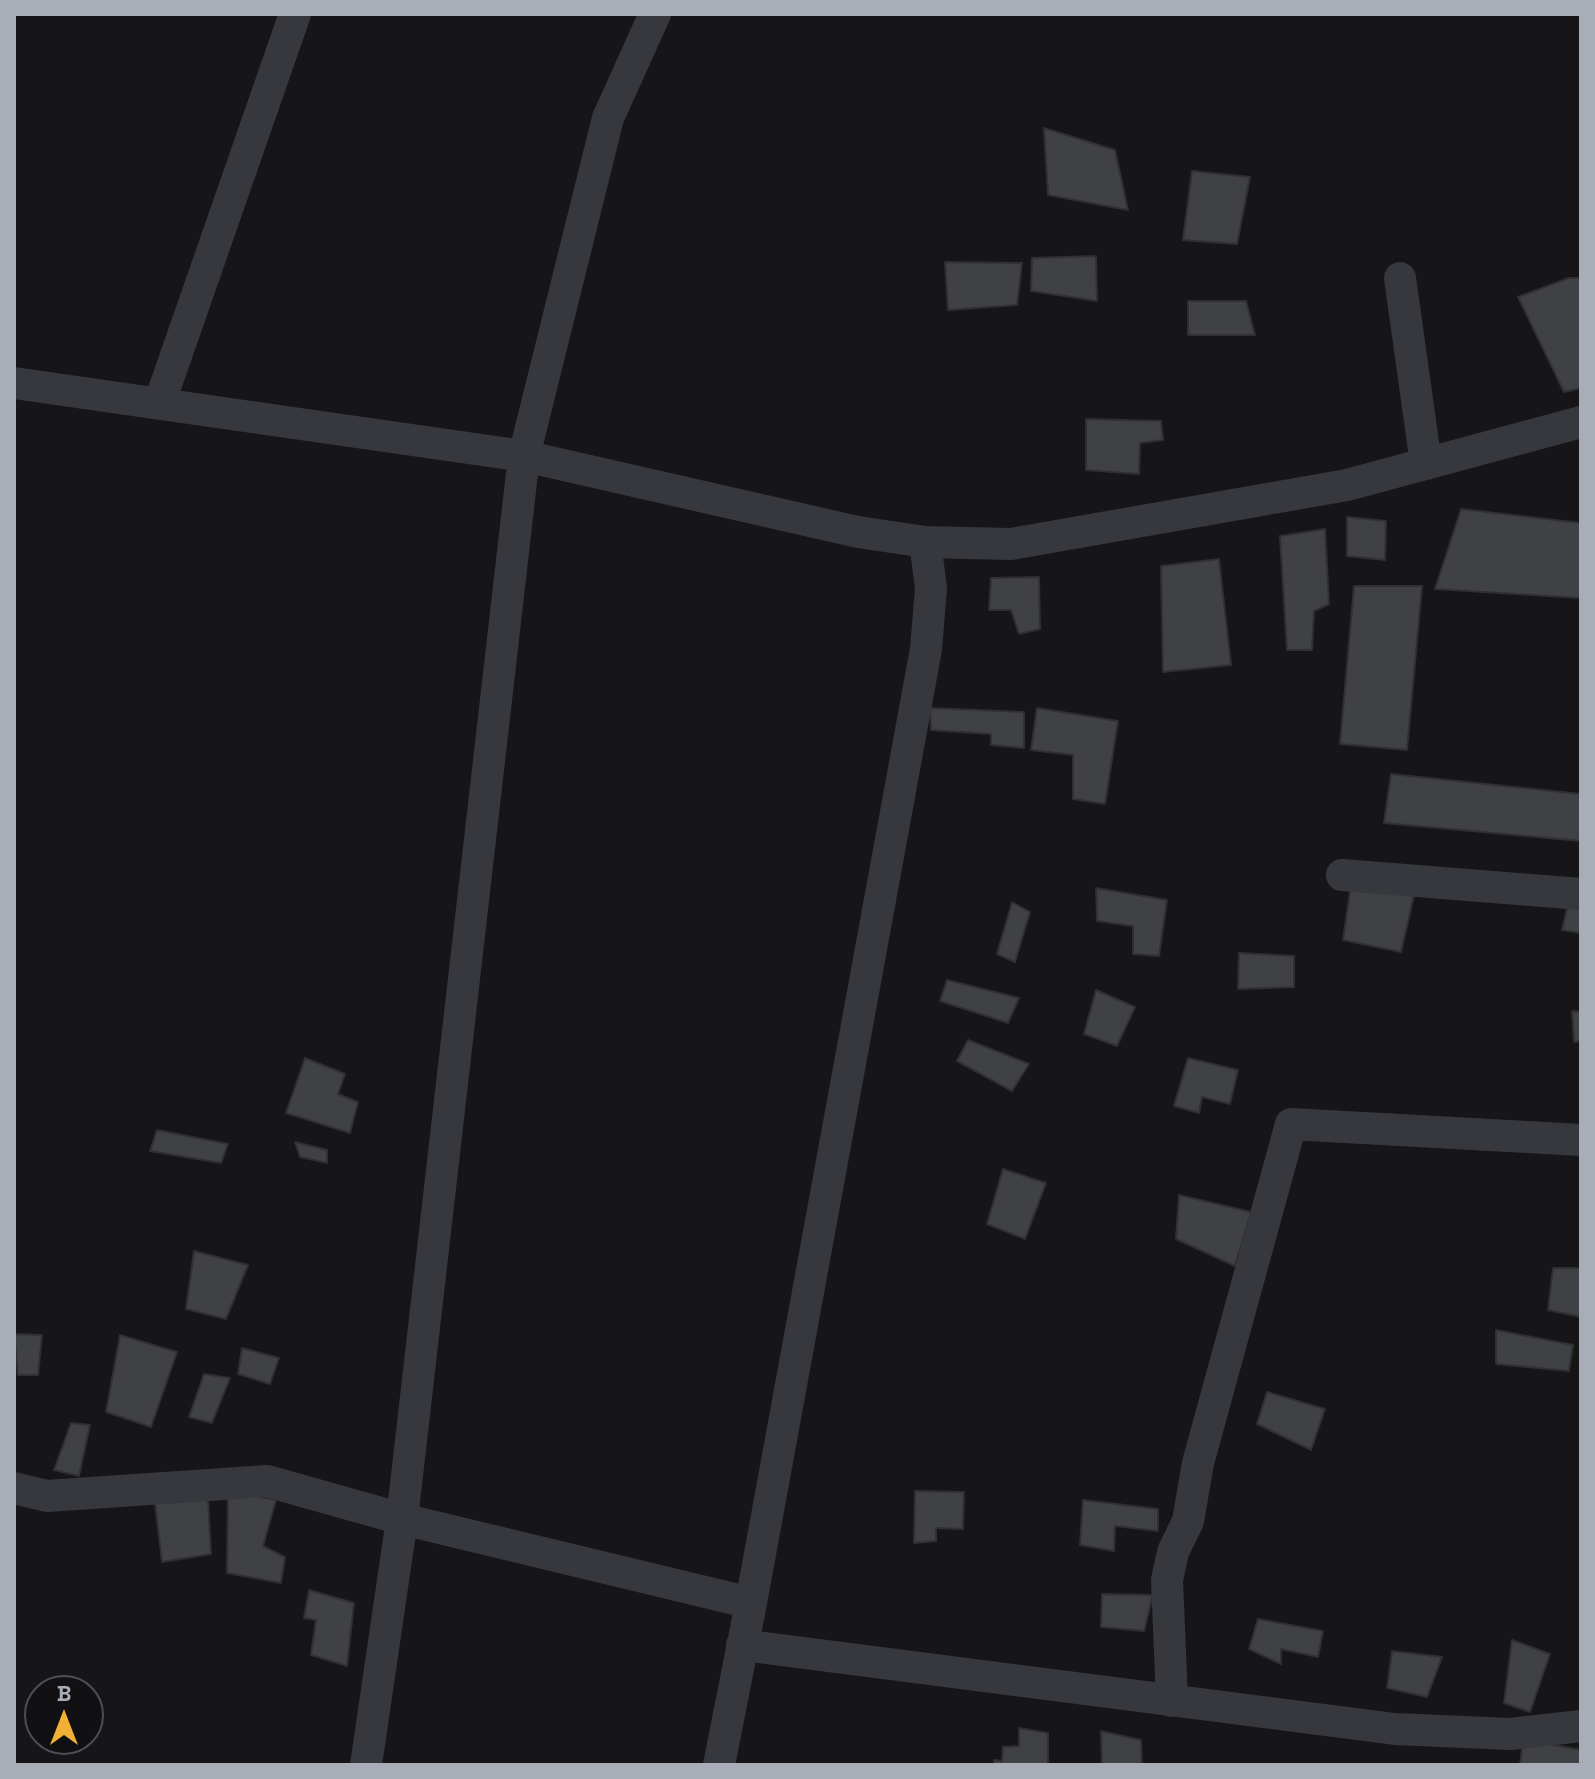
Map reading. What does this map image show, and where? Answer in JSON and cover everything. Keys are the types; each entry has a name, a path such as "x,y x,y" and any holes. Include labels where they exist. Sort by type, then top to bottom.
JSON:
{"street":[{"path":"164,390 295,14"},
{"path":"366,1765 402,1519 524,456 608,118 655,14"},
{"path":"1400,278 1426,464"},
{"path":"14,383 524,456 858,532 925,542 1011,544 1347,485 1581,422"},
{"path":"719,1765 926,649 931,588 925,542"},
{"path":"1342,875 1581,894"},
{"path":"1172,1701 1167,1580 1173,1552 1188,1521 1198,1463 1291,1124 1581,1140"},
{"path":"14,1488 47,1496 267,1481 402,1519 751,1603"},
{"path":"742,1645 1395,1729 1510,1734 1581,1726"}],"building":[{"path":"1044,128 1115,150 1128,210 1048,195"},
{"path":"1192,171 1250,177 1237,244 1183,240"},
{"path":"1096,256 1097,301 1031,291 1032,258"},
{"path":"945,262 1022,263 1017,305 948,310"},
{"path":"1569,278 1581,278 1581,388 1564,392 1518,297"},
{"path":"1188,301 1246,301 1255,335 1188,335"},
{"path":"1086,419 1161,421 1163,440 1140,443 1139,474 1086,470"},
{"path":"1461,509 1581,523 1581,598 1435,589"},
{"path":"1347,517 1386,521 1385,560 1347,556"},
{"path":"1325,529 1329,604 1314,611 1312,650 1287,650 1280,536"},
{"path":"1219,559 1231,665 1163,672 1161,566"},
{"path":"1039,577 1040,629 1019,634 1011,610 989,610 991,578"},
{"path":"1354,586 1422,586 1407,750 1340,744"},
{"path":"930,708 1024,712 1024,748 991,745 991,734 931,730"},
{"path":"1037,708 1118,721 1105,804 1073,799 1073,755 1031,750"},
{"path":"1391,774 1581,794 1581,841 1384,823"},
{"path":"1351,885 1414,895 1401,952 1343,940"},
{"path":"1096,888 1167,900 1159,956 1133,954 1133,926 1097,921"},
{"path":"1012,902 1030,912 1015,962 997,954"},
{"path":"1568,904 1581,906 1581,933 1562,930"},
{"path":"1239,953 1294,956 1294,987 1238,989"},
{"path":"947,980 1019,998 1008,1023 940,1001"},
{"path":"1096,990 1135,1007 1117,1046 1084,1034"},
{"path":"1572,1011 1581,1012 1581,1041 1574,1042"},
{"path":"968,1040 1029,1064 1012,1091 957,1061"},
{"path":"305,1058 345,1074 338,1094 358,1102 350,1133 286,1113"},
{"path":"1188,1058 1238,1070 1230,1104 1202,1097 1199,1113 1174,1106"},
{"path":"157,1130 228,1144 221,1163 150,1151"},
{"path":"295,1142 327,1150 327,1163 300,1157"},
{"path":"1003,1169 1046,1183 1025,1239 987,1224"},
{"path":"1179,1195 1251,1212 1235,1266 1176,1239"},
{"path":"194,1251 248,1265 226,1319 186,1309"},
{"path":"1553,1268 1581,1268 1581,1317 1548,1310"},
{"path":"1496,1330 1573,1345 1569,1371 1496,1364"},
{"path":"14,1334 42,1335 38,1375 18,1375"},
{"path":"120,1335 177,1352 151,1427 106,1412"},
{"path":"242,1348 279,1358 270,1384 238,1374"},
{"path":"204,1374 230,1378 212,1423 189,1417"},
{"path":"1267,1392 1325,1409 1311,1450 1257,1424"},
{"path":"71,1423 90,1425 79,1476 54,1470"},
{"path":"228,1491 276,1500 263,1546 285,1557 281,1583 227,1573"},
{"path":"915,1491 964,1492 963,1529 936,1528 936,1541 914,1543"},
{"path":"208,1499 211,1554 162,1562 155,1503"},
{"path":"1083,1500 1158,1509 1158,1531 1115,1526 1114,1551 1080,1545"},
{"path":"309,1590 354,1603 347,1666 311,1655 316,1620 304,1618"},
{"path":"1102,1594 1153,1595 1144,1631 1101,1627"},
{"path":"1258,1619 1323,1631 1318,1657 1281,1649 1281,1664 1249,1649"},
{"path":"1512,1640 1550,1654 1530,1712 1504,1703"},
{"path":"1392,1651 1442,1657 1427,1697 1387,1688"},
{"path":"1019,1728 1048,1733 1048,1765 994,1765 994,1760 1002,1761 1003,1747 1019,1746"},
{"path":"1101,1731 1141,1740 1142,1765 1102,1765"},
{"path":"1523,1739 1581,1750 1581,1765 1520,1765"}]}
